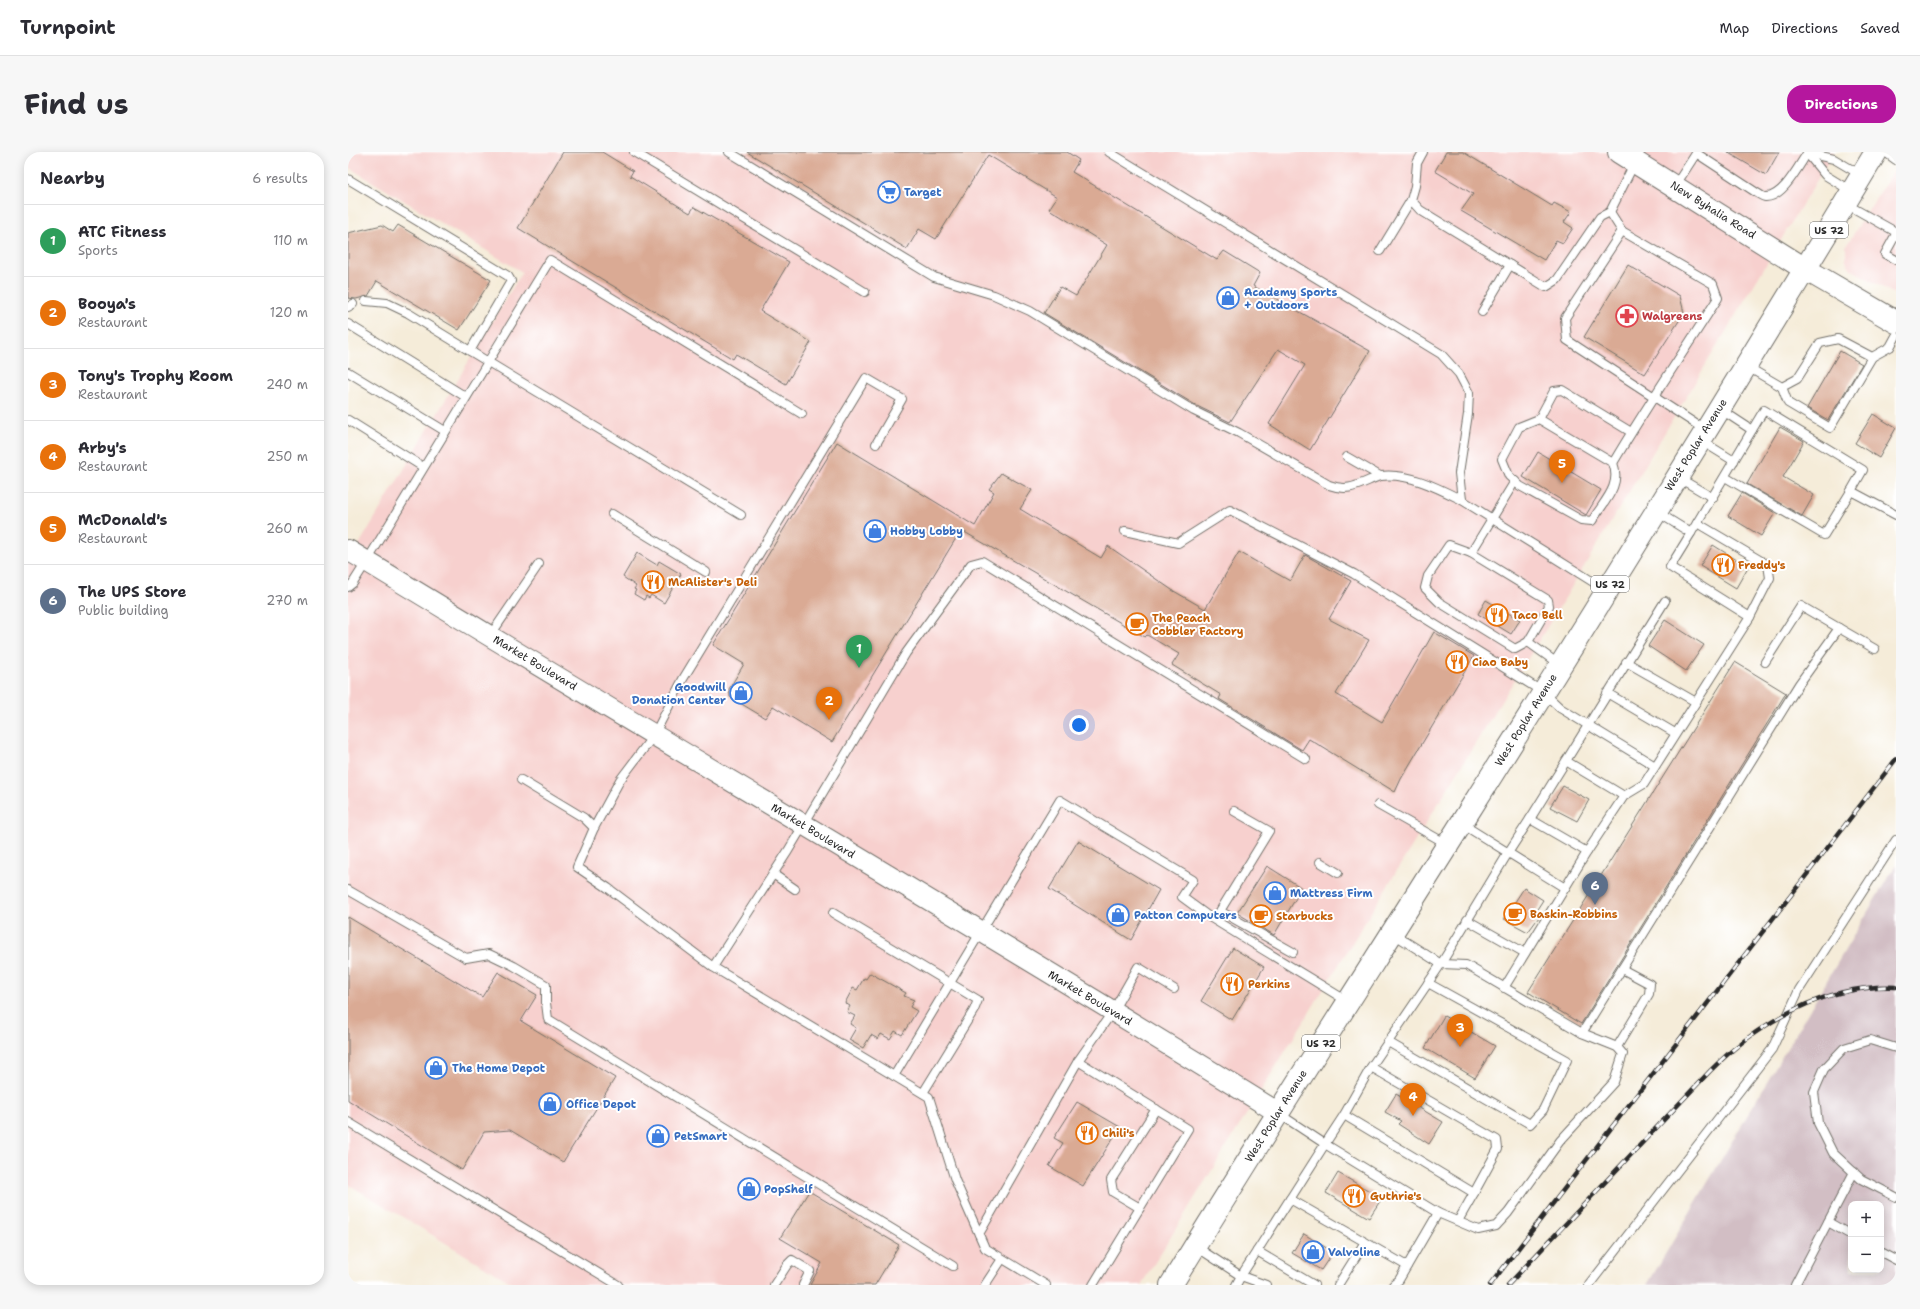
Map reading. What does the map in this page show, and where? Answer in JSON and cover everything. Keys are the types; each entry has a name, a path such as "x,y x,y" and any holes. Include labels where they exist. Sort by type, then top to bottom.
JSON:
{"main road":[{"name":"West Poplar Avenue","path":"1171,1285 1277,1112 1448,845 1656,511 1876,152"},
{"name":"New Byhalia Road","path":"1631,155 1675,186 1805,269 1896,322"}],"street":[{"name":"Market Boulevard","path":"348,550 1113,1011 1277,1112"}],"lane":[{"path":"634,152 865,292"},
{"path":"729,152 934,277 994,295 1030,311 1194,411 1239,433 1329,485 1341,489 1355,487 1380,476"},
{"path":"1109,152 1441,354 1459,374 1469,393 1468,414 1459,472 1462,500"},
{"path":"1380,251 1411,200 1415,186 1417,163 1424,152"},
{"path":"1885,152 1896,160"},
{"path":"1675,186 1697,153 1757,193 1765,197 1774,195 1783,189 1807,153"},
{"path":"1807,153 1825,175 1853,190"},
{"path":"1807,153 1834,159 1853,190 1896,233 1885,254 1896,260"},
{"path":"1411,200 1420,210 1546,287 1557,280 1600,216 1610,212 1631,155"},
{"path":"348,179 508,276 511,281 509,287 470,351"},
{"path":"1610,212 1622,231 1713,284 1718,298 1612,463"},
{"path":"1622,231 1565,318 1567,340 1655,397 1734,461"},
{"path":"348,587 353,583 367,561 550,260 802,414"},
{"path":"1482,312 1510,265"},
{"path":"366,301 387,303 408,313 741,515"},
{"path":"348,324 466,397"},
{"path":"1745,365 1782,388 1788,403 1830,428 1872,357 1890,347 1896,336"},
{"path":"1782,388 1797,379 1820,343 1838,339 1872,357"},
{"path":"348,372 445,431"},
{"path":"876,444 902,399 866,378 683,679 654,735 620,780 594,828 577,867 608,888 713,967 929,1097 955,1180 985,1248 1046,1285"},
{"path":"1539,419 1612,463 1616,473 1616,484 1592,520 1581,520 1508,476 1502,459 1519,427 1539,419 1554,391 1562,390 1631,432"},
{"path":"1719,409 1752,430"},
{"path":"1725,476 1824,535 1863,470 1764,410 1725,476 1713,498 1670,567 1750,617"},
{"path":"348,420 423,467"},
{"path":"1347,457 1380,476 1404,478 1429,483 1492,518 1606,590"},
{"path":"1676,477 1713,498"},
{"path":"1471,553 1515,481"},
{"path":"1851,491 1896,516"},
{"path":"1125,531 1178,543 1230,510 1354,574 1543,692 1560,708 1655,766"},
{"path":"1656,511 1691,533"},
{"path":"612,514 706,572"},
{"path":"1504,988 1587,852 1624,796 1644,784 1750,617 1770,578 1768,565 1697,523"},
{"path":"1449,544 1471,553 1548,600 1549,606 1528,642 1515,649 1439,602 1425,588 1428,576 1449,544"},
{"path":"713,967 773,874 906,653 971,564 982,562 1306,759"},
{"path":"490,636 538,564"},
{"path":"1236,1285 1344,1115 1371,1067 1442,964 1508,853 1665,601"},
{"path":"1764,662 1801,606 1875,649"},
{"path":"1582,1032 1799,684 1839,628"},
{"path":"1528,642 1560,665"},
{"path":"1626,662 1696,702"},
{"path":"1607,693 1675,734"},
{"path":"1566,761 1624,796"},
{"path":"521,780 584,818 594,828"},
{"path":"894,1076 1060,800 1193,880 1182,897 1202,912 1348,1002"},
{"path":"1378,805 1448,845"},
{"path":"1234,811 1269,831 1220,911 1293,952"},
{"path":"1530,819 1587,852"},
{"path":"1461,823 1565,888"},
{"path":"1589,1285 1772,1049 1799,990 1896,840"},
{"path":"1320,862 1338,873"},
{"path":"773,874 795,890"},
{"path":"348,890 466,958 489,954 514,966 546,985 548,1019 953,1266"},
{"path":"833,913 978,1000 974,1010 923,1093"},
{"path":"1468,920 1525,953"},
{"path":"1277,1112 1325,1144 1438,1213 1478,1230 1496,1226 1508,1213 1560,1141 1614,1082 1623,1054 1617,1047 1582,1032 1466,965 1442,964 1392,932"},
{"path":"979,1234 1078,1061 1113,1011 1138,967 1174,989"},
{"path":"1617,1047 1649,994 1650,984 1622,969"},
{"path":"1388,1042 1530,1124 1543,1110 1567,1060 1428,983"},
{"path":"1896,1048 1870,1040 1844,1048 1824,1069 1814,1092 1818,1123 1833,1153 1861,1178 1896,1197"},
{"path":"1078,1061 1188,1129 1094,1285"},
{"path":"1371,1067 1497,1140 1498,1149 1458,1221"},
{"path":"1140,1208 1114,1192 1111,1180 1156,1109"},
{"path":"1344,1115 1474,1193"},
{"path":"348,1122 618,1285"},
{"path":"1795,1285 1854,1172"},
{"path":"1290,1199 1407,1266"},
{"path":"1393,1285 1399,1280 1438,1213"},
{"path":"1828,1222 1848,1233"},
{"path":"1338,1285 1365,1242"},
{"path":"1195,1246 1241,1276 1266,1285"},
{"path":"1258,1251 1314,1285"},
{"path":"1884,1254 1896,1260"},
{"path":"986,1285 1002,1259"},
{"path":"774,1285 792,1260 810,1271 803,1285"}],"shaded area":[{"path":"348,152 1834,152 1562,603 1141,1285 515,1285 348,1184 348,563 522,272 348,167"},
{"path":"1896,167 1896,295 1851,269 1846,261 1846,246"},
{"path":"1896,865 1896,1285 1647,1285 1890,874"}],"building":[{"path":"563,152 602,152 633,171 630,176 690,213 694,207 789,262 760,311 811,342 786,384 736,354 733,359 518,228"},
{"path":"747,152 1067,152 1079,160 1072,172 1217,260 1224,251 1260,273 1253,286 1370,351 1310,450 1269,424 1305,365 1278,349 1230,422 1197,406 1044,313 1060,287 1076,296 1107,245 1049,209 1057,197 988,155 936,239 919,229 907,249"},
{"path":"1446,152 1463,152 1552,206 1554,203 1571,212 1564,222 1573,228 1563,243 1556,240 1544,260 1461,211 1473,194 1435,171"},
{"path":"1727,152 1779,152 1766,175"},
{"path":"382,225 393,232 398,225 491,280 459,330 377,281 368,296 356,299 348,298 348,233"},
{"name":"Walgreens","path":"1628,265 1680,296 1684,313 1645,374 1584,337"},
{"path":"1840,351 1862,364 1828,420 1807,408"},
{"path":"1873,414 1896,428 1879,458 1855,443"},
{"path":"1780,427 1804,441 1783,477 1814,495 1802,516 1747,484"},
{"path":"837,442 975,526 994,492 989,489 1001,473 1032,490 1020,509 1101,558 1108,546 1172,590 1205,609 1239,552 1290,581 1305,555 1351,581 1329,619 1369,640 1336,694 1382,722 1434,632 1474,656 1401,779 1395,792 1309,739 1302,750 1219,699 1221,695 1172,665 1179,654 1147,635 1145,637 961,530 832,742 773,706 765,718 730,697 729,689 744,664 713,645"},
{"path":"1538,452 1601,490 1586,515 1523,477"},
{"path":"1742,493 1775,513 1761,536 1728,516"},
{"path":"1713,545 1748,567 1736,588 1700,566"},
{"name":"McAlister's Deli","path":"637,553 657,565 659,561 681,574 664,603 651,595 649,598 646,596 644,600 634,594 636,590 634,589 636,586 623,577"},
{"path":"1486,600 1520,620 1511,634 1478,614"},
{"path":"1665,620 1704,645 1686,671 1648,646"},
{"path":"1735,662 1786,693 1581,1024 1528,992"},
{"path":"1563,786 1589,800 1577,821 1550,807"},
{"name":"Patton Computers","path":"1078,841 1159,890 1131,940 1049,889"},
{"name":"Mattress Firm","path":"1267,866 1302,888 1274,935 1237,913"},
{"path":"1524,888 1543,900 1534,914 1539,917 1528,932 1504,919"},
{"name":"The Home Depot","path":"348,917 482,997 498,972 537,995 521,1021 615,1078 563,1162 510,1130 484,1132 462,1170 348,1100"},
{"name":"Perkins","path":"1233,948 1264,967 1232,1020 1201,1001"},
{"path":"870,973 906,993 904,996 914,1000 910,1007 917,1011 902,1035 895,1031 890,1039 881,1034 878,1039 871,1035 863,1048 849,1040 856,1028 850,1024 855,1016 847,1012 850,1006 845,1003 853,988 857,990 864,978 866,979"},
{"path":"1444,1016 1495,1046 1475,1078 1425,1048"},
{"path":"1396,1094 1443,1122 1429,1144 1398,1124 1401,1121 1385,1112"},
{"name":"Chili's","path":"1077,1102 1120,1127 1083,1186 1049,1166 1063,1143 1054,1138"},
{"name":"Guthrie's","path":"1338,1173 1382,1198 1369,1218 1326,1193"},
{"path":"809,1191 899,1245 875,1285 810,1285 822,1263 780,1238"},
{"name":"Valvoline","path":"1304,1234 1333,1252 1321,1270 1292,1253"}],"railway":[{"path":"1490,1285 1896,759"},
{"path":"1508,1285 1710,1071 1749,1037 1771,1022 1819,999 1844,992 1870,988 1896,987"}],"place":[{"name":"Target","path":"889,192"},
{"name":"Academy Sports + Outdoors","path":"1228,298"},
{"name":"Walgreens","path":"1627,316"},
{"name":"McDonald's","path":"1562,483"},
{"name":"Hobby Lobby","path":"875,531"},
{"name":"Freddy's","path":"1723,565"},
{"name":"McAlister's Deli","path":"653,582"},
{"name":"Taco Bell","path":"1497,615"},
{"name":"The Peach Cobbler Factory","path":"1137,624"},
{"name":"Ciao Baby","path":"1457,662"},
{"name":"ATC Fitness","path":"859,668"},
{"name":"Goodwill Donation Center","path":"741,693"},
{"name":"Booya's","path":"829,720"},
{"name":"Mattress Firm","path":"1275,893"},
{"name":"The UPS Store","path":"1595,905"},
{"name":"Baskin-Robbins","path":"1515,914"},
{"name":"Patton Computers","path":"1118,915"},
{"name":"Starbucks","path":"1261,916"},
{"name":"Perkins","path":"1232,984"},
{"name":"Tony's Trophy Room","path":"1460,1047"},
{"name":"The Home Depot","path":"436,1068"},
{"name":"Office Depot","path":"550,1104"},
{"name":"Arby's","path":"1413,1116"},
{"name":"Chili's","path":"1087,1133"},
{"name":"PetSmart","path":"658,1136"},
{"name":"PopShelf","path":"749,1189"},
{"name":"Guthrie's","path":"1354,1196"},
{"name":"Valvoline","path":"1313,1252"}]}
